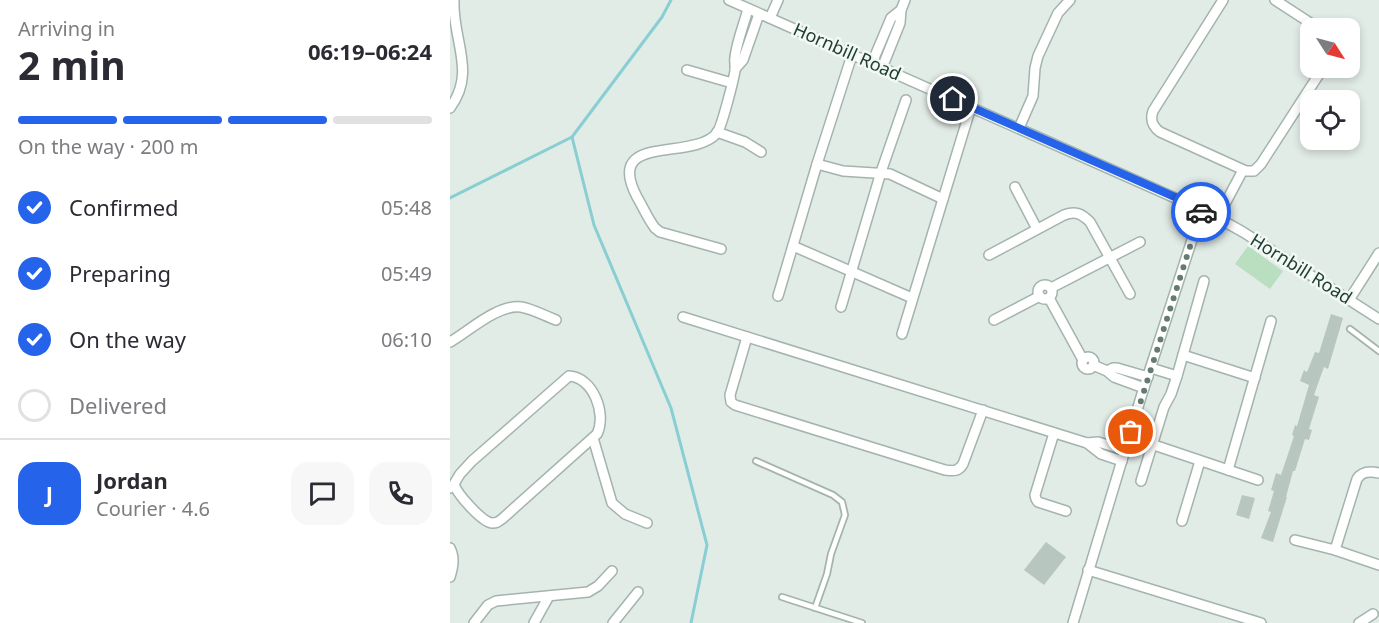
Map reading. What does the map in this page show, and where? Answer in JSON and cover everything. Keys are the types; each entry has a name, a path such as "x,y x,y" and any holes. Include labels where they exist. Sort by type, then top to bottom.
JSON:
{"street":[{"path":"450,108 458,96 464,70 456,30 454,0"},
{"name":"Hornbill Road","path":"729,0 1202,209 1379,319"},
{"path":"770,18 778,0"},
{"path":"882,68 900,23 905,0"},
{"path":"1019,128 1033,96 1038,56 1058,13 1070,0"},
{"path":"1223,0 1153,111 1152,123 1160,132 1243,170 1254,171 1261,164 1317,78"},
{"path":"1275,0 1303,18"},
{"path":"721,249 660,232 655,228 633,189 629,174 631,163 635,158 699,143 710,139 717,132 732,83 735,58 748,9"},
{"path":"872,63 891,18 901,10"},
{"path":"735,69 743,60 759,14"},
{"path":"778,296 852,55"},
{"path":"687,70 732,83"},
{"path":"841,307 881,172 906,100"},
{"path":"902,334 971,107"},
{"path":"717,132 745,142 761,152"},
{"path":"817,164 843,171 890,174 943,200"},
{"path":"1218,217 1243,170"},
{"path":"1015,187 1037,229"},
{"path":"1073,623 1144,388 1202,209"},
{"path":"989,255 1064,215 1072,212 1079,213 1090,222 1130,294"},
{"path":"994,320 1140,242"},
{"path":"793,246 912,298"},
{"path":"1349,300 1379,253"},
{"path":"1141,481 1164,407 1177,376 1204,281"},
{"path":"1046,294 1083,360 1084,367 1089,368 1093,365 1114,377 1144,388"},
{"path":"450,342 491,315 514,307 524,308 556,320"},
{"path":"683,316 1054,433 1088,443 1098,442 1125,450"},
{"path":"1228,470 1271,321"},
{"path":"747,337 730,395 731,402 834,436 945,470 957,471 965,460 983,410"},
{"path":"1183,355 1255,378"},
{"path":"1107,371 1117,368 1177,376"},
{"path":"569,376 581,380 596,400 601,423 593,438 497,522 491,523 482,518 452,486 472,461 569,376"},
{"path":"1054,433 1035,495 1038,502 1066,511"},
{"path":"593,438 612,503 625,514 647,523"},
{"path":"1088,443 1101,454 1122,460"},
{"path":"1152,444 1258,480"},
{"path":"1182,521 1200,460"},
{"path":"1335,550 1357,479 1366,472 1379,473"},
{"path":"1295,540 1335,550 1379,565"},
{"path":"450,548 454,558 450,577"},
{"path":"1088,570 1261,623"},
{"path":"474,623 488,605 496,601 593,590 612,571"},
{"path":"612,623 638,592"},
{"path":"534,623 549,596"},
{"path":"1359,623 1373,614"}],"lane":[{"path":"1350,329 1379,351"},
{"path":"756,461 833,495 842,502 845,515 815,608"},
{"path":"782,597 862,623"}],"green space":[{"path":"1248,246 1283,271 1270,289 1235,264"}],"building":[{"path":"1331,314 1343,318 1328,369 1324,367 1314,395 1319,397 1309,429 1312,430 1309,440 1305,439 1295,471 1293,471 1273,542 1261,538 1271,512 1268,511 1274,491 1271,490 1276,473 1281,475 1309,385 1300,381 1304,370 1307,372 1315,352 1319,353"},
{"path":"1242,495 1255,498 1249,519 1236,515"},
{"path":"1046,542 1066,557 1044,585 1024,570"}],"waterway":[{"path":"450,198 572,137 662,17 671,0"},
{"path":"572,137 594,225 671,408 707,545 691,623"}],"way so far":[{"path":"1131,432 1201,212"}],"route":[{"path":"953,99 1202,209 1201,212"}]}
